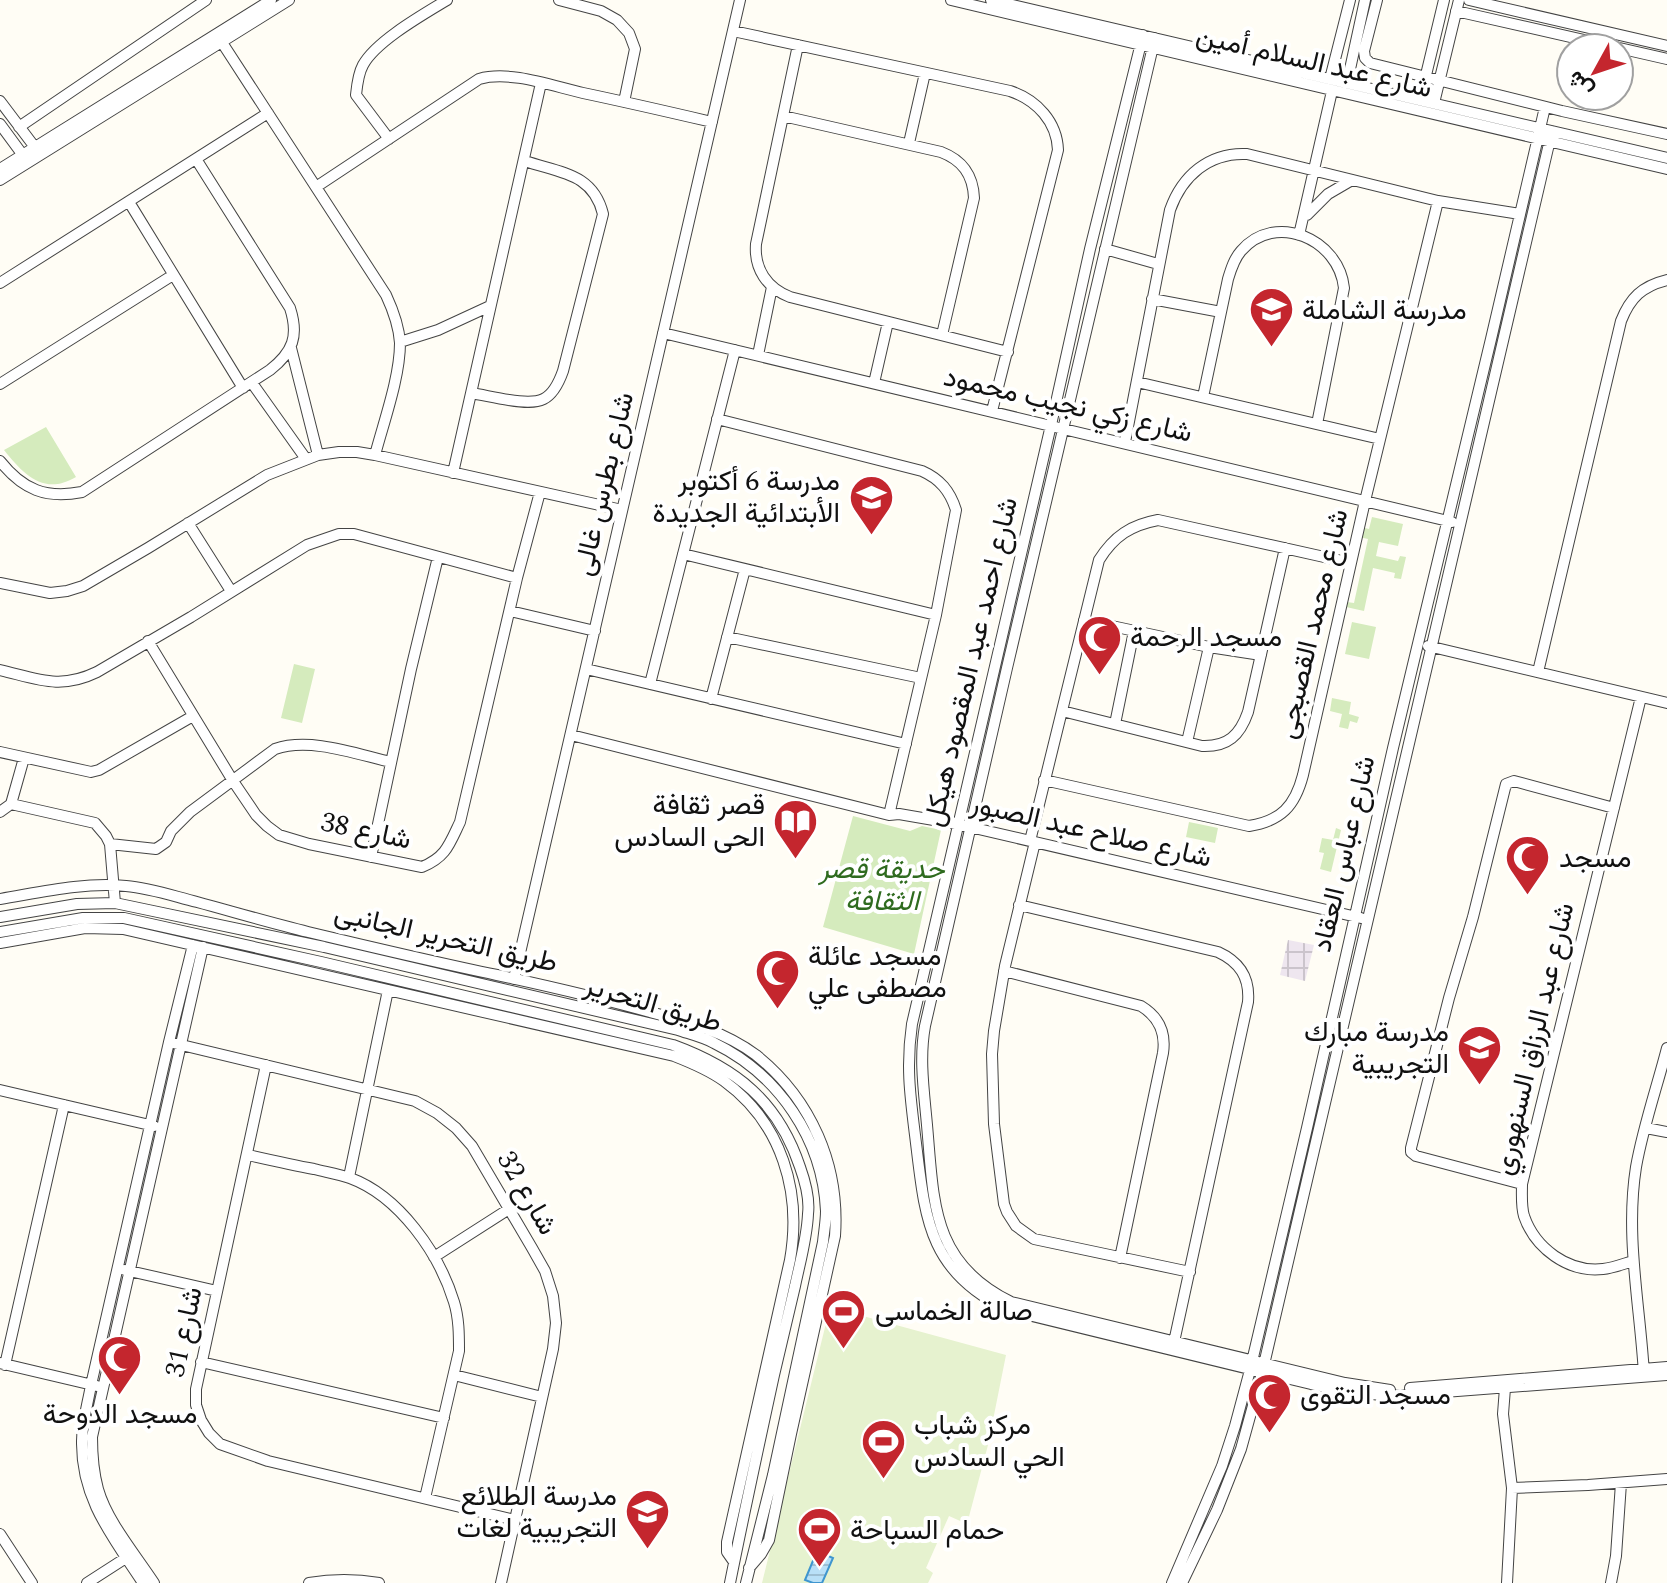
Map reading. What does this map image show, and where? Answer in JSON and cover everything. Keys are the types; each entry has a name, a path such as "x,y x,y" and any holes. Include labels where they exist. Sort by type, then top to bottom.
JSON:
{"street":[{"path":"19,127 206,0"},
{"path":"0,180 26,158 271,0"},
{"path":"37,151 289,0"},
{"path":"389,139 356,95 363,65 372,52 447,0"},
{"path":"559,0 601,11 617,20 629,33 635,49 624,102"},
{"name":"شارع بطرس غالى","path":"514,979 740,0"},
{"name":"شارع عبد السلام أمين","path":"951,0 1148,41"},
{"name":"شارع عبد السلام أمين","path":"991,0 1148,41 1539,134 1667,158"},
{"path":"1299,235 1350,0"},
{"path":"1347,83 1365,0"},
{"path":"1377,0 1364,51 1370,63 1667,134"},
{"path":"1420,100 1444,0"},
{"path":"1469,0 1667,46"},
{"path":"1434,103 1457,5 1503,21 1667,59"},
{"path":"1503,21 1506,8"},
{"path":"733,31 1010,91 1029,99 1044,112 1058,139 1056,159 992,411"},
{"path":"221,41 386,295 396,317 400,342 398,366 375,455"},
{"name":"شارع احمد عبد المقصود هيكل","path":"1148,41 1105,249 957,824 912,1024 908,1072 928,1223 972,1276 1011,1302 1174,1342 1251,1365"},
{"name":"شارع احمد عبد المقصود هيكل","path":"1148,41 1090,249 1057,426 925,1026 921,1060 939,1238 952,1270 985,1298 1008,1310 1251,1365 1351,1392 1392,1396 1490,1390 1667,1367"},
{"path":"1644,54 1648,41"},
{"path":"798,45 756,251 759,270 772,287 790,297 1008,352"},
{"path":"909,143 925,73"},
{"path":"316,187 479,79 500,75 712,122"},
{"path":"453,473 541,83"},
{"name":"شارع عبد السلام أمين","path":"1331,85 1347,83 1434,103 1539,134"},
{"path":"0,101 37,151"},
{"name":"شارع عباس العقاد","path":"1182,1583 1217,1510 1241,1449 1263,1368 1418,644 1545,107"},
{"path":"0,283 268,113"},
{"path":"783,116 909,143 941,152 960,162 971,178 974,198 942,335"},
{"path":"0,124 26,158"},
{"name":"شارع عبد السلام أمين","path":"1551,136 1667,169"},
{"name":"شارع عباس العقاد","path":"1172,1583 1222,1466 1251,1365 1431,647 1551,136"},
{"path":"1125,442 1170,210 1188,178 1209,161 1247,154 1438,201 1520,214"},
{"path":"0,169 26,158"},
{"path":"0,461 30,488 65,496 82,492 247,386 282,361 291,348 294,321 290,308 196,159"},
{"path":"471,393 531,403 546,398 558,386 603,214 600,200 592,188 580,179 525,161"},
{"path":"1303,220 1321,199 1352,180"},
{"name":"شارع محمد القصبجى","path":"1044,780 1249,826 1281,814 1294,799 1303,775 1438,201"},
{"path":"129,202 247,386 312,457"},
{"path":"1203,397 1234,261 1241,250 1263,236 1275,233 1299,235 1314,240 1333,257 1340,268 1344,288 1317,424"},
{"path":"1105,249 1158,264"},
{"path":"0,384 173,275"},
{"path":"1538,672 1621,321 1637,293 1667,280"},
{"path":"758,355 772,287"},
{"path":"1152,299 1221,312"},
{"path":"400,342 438,330 490,306"},
{"path":"874,383 888,322"},
{"name":"شارع زكي نجيب محمود","path":"663,333 1461,524"},
{"path":"291,348 312,457"},
{"path":"650,684 735,350"},
{"path":"1137,382 1380,439"},
{"path":"717,419 922,471 941,482 953,500 956,510 936,615 889,815"},
{"path":"0,583 50,593 83,586 262,478 312,457 339,452 375,455 622,510"},
{"name":"شارع 38","path":"148,641 233,781 267,826 279,835 309,844 422,867 436,861 446,851 460,822 540,492"},
{"path":"1190,1272 1034,1239 1018,1228 1004,1204 994,1124 994,1031 1044,780 1099,560 1116,537 1141,523 1158,520 1351,563"},
{"path":"188,523 231,591"},
{"path":"0,670 47,682 65,683 97,672 307,545 339,534 354,534 517,578"},
{"path":"1062,711 1202,746 1231,739 1244,725 1248,712 1285,548"},
{"path":"683,554 936,615"},
{"path":"371,857 438,557"},
{"path":"711,699 745,569"},
{"path":"510,611 595,631"},
{"path":"1084,620 1261,655"},
{"path":"1115,724 1134,631"},
{"path":"727,637 921,678"},
{"path":"1418,644 1667,703"},
{"path":"1187,742 1209,647"},
{"path":"586,669 906,744"},
{"name":"شارع عبد الرزاق السنهوري","path":"1633,1261 1604,1269 1585,1269 1567,1264 1547,1251 1533,1235 1524,1216 1522,1184 1641,697"},
{"path":"0,752 91,772 193,716"},
{"name":"شارع صلاح عبد الصبور","path":"571,735 889,815 957,824 1361,918"},
{"path":"110,844 156,849 166,842 171,831 190,812 275,749 286,745 310,745 391,762"},
{"path":"0,812 11,804 24,758"},
{"path":"1522,1184 1416,1156 1411,1148 1506,784 1514,781 1614,808"},
{"path":"11,804 95,823 102,829 110,844 115,903"},
{"name":"طريق التحرير الجانبى","path":"0,899 69,887 113,885 150,890 417,958 598,997 705,1027 731,1039 775,1072 808,1114 827,1158 834,1189 836,1222 769,1540 749,1568"},
{"name":"طريق التحرير","path":"0,917 77,904 115,903 324,947 678,1030 712,1042 743,1060 770,1083 793,1111 810,1142 821,1176 826,1212 823,1242 746,1583"},
{"path":"1019,905 1218,952 1236,963 1247,981 1248,1002 1174,1342"},
{"name":"طريق التحرير","path":"0,932 72,920 124,918 673,1045 704,1057 732,1073 757,1094 778,1120 793,1148 804,1179 809,1211 803,1251 730,1583"},
{"path":"72,920 85,928"},
{"path":"0,943 85,928 123,929 674,1056 701,1067 726,1083 748,1103 766,1126 790,1180 794,1209 790,1260 727,1542 727,1552 734,1562"},
{"path":"143,1583 98,1491 92,1465 92,1437 150,1125 198,946"},
{"path":"321,962 328,956 324,947"},
{"path":"261,960 278,952"},
{"path":"351,969 350,961 357,955"},
{"path":"397,964 417,958"},
{"path":"1004,971 1141,1006 1155,1016 1163,1031 1163,1053 1120,1258"},
{"path":"415,984 429,999"},
{"path":"349,1177 388,990"},
{"path":"598,997 619,1016"},
{"path":"560,1030 574,1021"},
{"path":"912,1024 925,1026"},
{"path":"154,1583 101,1519 89,1493 83,1466 82,1437 91,1385 162,1127 174,1043"},
{"name":"شارع 32","path":"174,1043 415,1101 437,1113 472,1146 545,1271 553,1296 556,1323 553,1349 501,1583"},
{"path":"1644,1372 1633,1261 1635,1182 1667,1048"},
{"name":"شارع 31","path":"266,1065 196,1389 196,1405 201,1420 220,1444 268,1461 515,1520"},
{"path":"751,1067 775,1072"},
{"path":"0,1090 162,1127"},
{"path":"64,1105 2,1364 103,1388"},
{"path":"1646,1128 1667,1132"},
{"path":"248,1155 349,1177 370,1187 407,1218 434,1257 454,1302 459,1326 459,1351 425,1498"},
{"path":"434,1257 509,1209"},
{"path":"790,1260 803,1251"},
{"path":"123,1269 217,1291"},
{"path":"815,1278 827,1270"},
{"path":"201,1362 444,1418"},
{"name":"شارع احمد عبد المقصود هيكل","path":"1263,1368 1392,1390 1644,1372 1667,1375"},
{"path":"454,1375 542,1397"},
{"path":"1505,1388 1503,1414 1512,1488 1507,1583"},
{"path":"1490,1390 1503,1414"},
{"path":"756,1456 765,1464 775,1460"},
{"path":"1512,1488 1667,1479"},
{"path":"1611,1583 1621,1483"},
{"path":"749,1490 761,1487 768,1492"},
{"path":"0,1534 32,1583"},
{"path":"87,1583 130,1555"},
{"path":"309,1583 354,1579 379,1583"}],"shaded area":[{"path":"1288,940 1314,945 1305,981 1280,975"}],"green space":[{"path":"46,427 76,477 54,484 36,480 27,475 4,450"},
{"path":"1372,517 1403,524 1398,546 1379,542 1376,556 1398,561 1400,556 1406,557 1401,579 1394,578 1395,573 1373,568 1364,611 1346,607 1347,602 1354,603 1368,539 1359,537 1361,527 1369,529"},
{"path":"1352,622 1376,627 1369,659 1345,654"},
{"path":"294,664 315,669 302,723 281,718"},
{"path":"1332,698 1351,702 1349,714 1359,717 1357,723 1350,721 1348,729 1339,727 1342,714 1330,711"},
{"name":"حديقة قصر الثقافة","path":"853,816 910,831 922,826 941,830 914,954 823,927"},
{"path":"1189,822 1218,828 1215,843 1186,837"},
{"path":"1336,828 1341,830 1331,872 1320,869 1324,853 1319,852 1322,838 1333,840"},
{"name":"مركز شباب الحي السادس","path":"830,1307 1006,1355 988,1445 967,1524 949,1516 926,1568 933,1573 928,1583 762,1583"}],"water":[{"name":"حمام السباحة","path":"817,1551 833,1558 822,1583 805,1580"}],"place":[{"name":"مدرسة الشاملة","path":"1271,349"},
{"name":"مدرسة 6 أكتوبر الأبتدائية الجديدة","path":"871,536"},
{"name":"مسجد الرحمة","path":"1099,676"},
{"name":"قصر ثقافة الحى السادس","path":"796,860"},
{"name":"مسجد","path":"1528,897"},
{"name":"مسجد عائلة مصطفى علي","path":"777,1011"},
{"name":"مدرسة مبارك التجريبية","path":"1480,1087"},
{"name":"صالة الخماسى","path":"844,1350"},
{"name":"مسجد الدوحة","path":"120,1396"},
{"name":"مسجد التقوى","path":"1269,1434"},
{"name":"مركز شباب الحي السادس","path":"883,1480"},
{"name":"مدرسة الطلائع التجريبية لغات","path":"648,1551"},
{"name":"حمام السباحة","path":"819,1569"}]}
